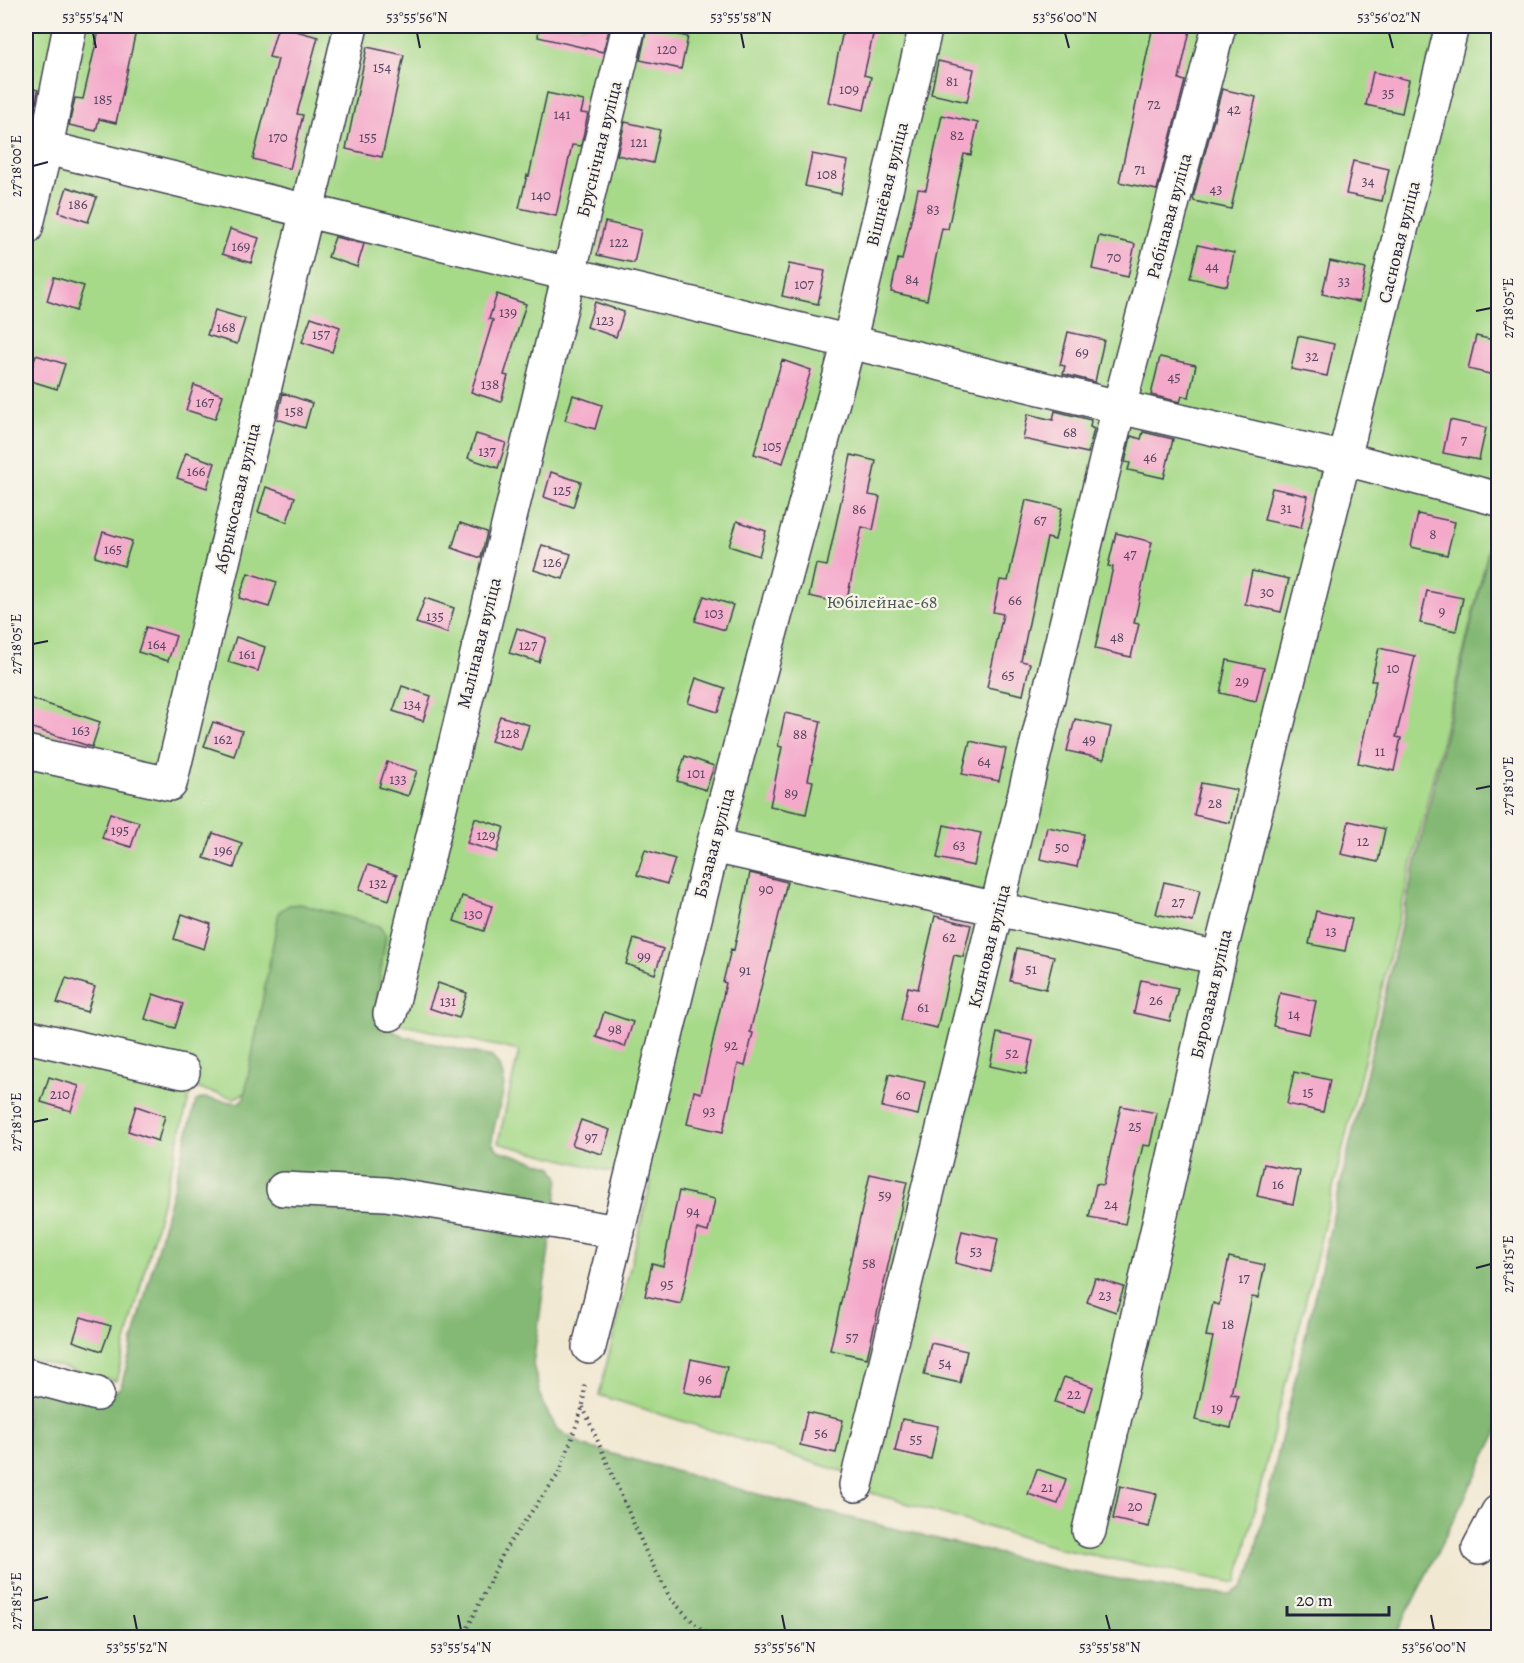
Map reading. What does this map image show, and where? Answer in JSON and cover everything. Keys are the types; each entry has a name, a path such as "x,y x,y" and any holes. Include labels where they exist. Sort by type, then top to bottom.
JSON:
{"street":[{"path":"26,228 36,145 70,26"},
{"name":"Абрыкосавая вуліца","path":"26,752 170,784 351,26"},
{"name":"Бруснічная вуліца","path":"569,273 629,26"},
{"name":"Вішнёвая вуліца","path":"849,342 926,26"},
{"name":"Рабінавая вуліца","path":"1119,407 1219,26"},
{"name":"Сасновая вуліца","path":"1346,459 1452,26"},
{"path":"36,145 305,212 569,273 1119,407 1346,459 1498,499"},
{"name":"Малінавая вуліца","path":"390,1014 569,273"},
{"name":"Бэзавая вуліца","path":"589,1347 713,846 849,342"},
{"name":"Кляновая вуліца","path":"856,1485 1119,407"},
{"name":"Бярозавая вуліца","path":"1089,1531 1219,958 1346,459"},
{"path":"713,846 1219,958"},
{"path":"26,1036 183,1072"},
{"path":"283,1189 386,1194 618,1232"},
{"path":"26,1375 97,1394"},
{"path":"1479,1548 1498,1512"}],"path":[{"path":"463,1638 505,1549 560,1472 582,1406 589,1347"},
{"path":"582,1406 646,1552 670,1598 694,1623 713,1638"}],"green space":[{"name":"Юбілейнае-68","path":"26,26 1498,26 1498,510 1237,1583 1065,1550 865,1491 850,1474 599,1395 651,1182 498,1143 519,1051 400,1024 234,1098 192,1087 116,1381 26,1358"},
{"path":"1498,509 1498,1431 1395,1637 26,1637 26,1384 107,1397 121,1387 196,1101 204,1098 238,1103 244,1098 279,912 289,905 300,904 379,926 386,935 375,1011 381,1020 392,1030 406,1037 492,1057 500,1067 504,1087 492,1143 498,1150 553,1167 559,1178 533,1364 542,1402 557,1429 584,1446 801,1506 1066,1570 1197,1593 1231,1594 1243,1587 1250,1573"}],"building":[{"path":"100,26 137,26 116,123 99,119 96,131 69,125 75,98 83,99"},
{"path":"278,26 318,37 297,114 303,115 290,169 253,159 278,59 269,57"},
{"path":"539,26 610,26 603,52 538,37"},
{"path":"844,26 875,26 864,75 871,77 864,110 828,102"},
{"path":"1153,26 1191,26 1179,79 1185,81 1157,190 1119,182"},
{"path":"647,27 688,37 681,69 640,60"},
{"path":"367,47 404,55 382,157 346,149"},
{"path":"938,61 974,69 967,102 931,94"},
{"path":"1373,72 1409,80 1402,113 1366,105"},
{"path":"26,87 38,90 33,117 26,115"},
{"path":"1222,89 1256,97 1231,209 1194,201 1193,198"},
{"path":"547,93 584,101 581,113 588,114 581,146 572,145 556,216 519,208 527,175 529,176"},
{"path":"942,115 978,123 971,155 964,154 948,229 942,228 927,300 891,292 898,259 902,260 918,189 926,190"},
{"path":"625,122 660,130 653,163 617,155"},
{"path":"812,154 848,161 841,194 805,186"},
{"path":"1353,161 1389,169 1382,201 1346,194"},
{"path":"67,187 97,197 88,222 59,212"},
{"path":"605,222 641,230 634,263 597,255"},
{"path":"230,229 259,238 251,263 222,254"},
{"path":"1099,236 1135,244 1128,277 1092,269"},
{"path":"335,237 364,244 357,267 328,257"},
{"path":"1198,245 1234,253 1227,286 1190,278"},
{"path":"1330,261 1366,269 1359,302 1322,294"},
{"path":"789,264 825,271 818,304 782,296"},
{"path":"54,277 84,286 76,311 47,301"},
{"path":"497,294 526,304 504,375 508,376 501,402 471,392 493,320 489,319"},
{"path":"595,302 624,312 616,337 587,327"},
{"path":"215,310 245,319 237,344 207,335"},
{"path":"311,317 340,327 332,352 302,342"},
{"path":"1068,332 1104,340 1095,382 1063,374 1065,366 1060,365"},
{"path":"1298,336 1334,344 1327,376 1291,369"},
{"path":"1476,336 1498,341 1498,376 1468,369"},
{"path":"36,355 65,364 57,389 28,380"},
{"path":"1160,357 1196,365 1189,397 1182,396 1180,402 1151,395"},
{"path":"782,360 811,370 783,463 754,454"},
{"path":"194,385 223,395 215,419 186,410"},
{"path":"283,393 312,403 305,428 277,419"},
{"path":"573,395 602,405 595,429 565,420"},
{"path":"1055,411 1091,420 1090,427 1094,429 1088,453 1023,439 1028,414 1053,420"},
{"path":"1450,420 1486,428 1479,460 1443,453"},
{"path":"1143,432 1173,439 1164,478 1128,470 1130,463 1125,462 1131,436 1141,439"},
{"path":"476,434 506,443 498,468 468,458"},
{"path":"186,453 215,463 207,488 177,478"},
{"path":"851,455 876,461 869,495 880,497 873,530 862,527 846,604 809,596 816,564 827,566"},
{"path":"551,472 581,482 573,507 544,497"},
{"path":"266,487 295,497 287,522 258,512"},
{"path":"1272,488 1308,496 1301,528 1264,520"},
{"path":"1026,500 1062,508 1055,540 1047,538 1021,661 1030,663 1023,695 987,687 1003,614 993,612 1000,580 1008,581"},
{"path":"1418,514 1455,522 1447,555 1411,547"},
{"path":"737,521 766,531 759,556 729,546"},
{"path":"460,523 487,532 481,558 452,548"},
{"path":"103,532 132,541 124,566 95,557"},
{"path":"1116,533 1152,542 1134,623 1139,624 1131,657 1095,649 1113,567 1108,566"},
{"path":"542,545 571,554 563,579 534,570"},
{"path":"1252,571 1289,579 1281,612 1245,604"},
{"path":"248,573 277,582 269,607 239,598"},
{"path":"1427,591 1463,598 1456,631 1420,623"},
{"path":"704,596 733,605 725,630 695,621"},
{"path":"425,598 454,608 447,633 416,623"},
{"path":"146,627 176,636 168,661 138,652"},
{"path":"517,628 546,638 539,662 509,653"},
{"path":"236,637 265,647 258,671 228,662"},
{"path":"1379,648 1415,656 1396,737 1401,738 1394,771 1358,763 1376,681 1371,681"},
{"path":"1227,660 1264,668 1256,701 1220,693"},
{"path":"696,678 725,688 718,712 688,703"},
{"path":"402,686 431,696 423,721 393,711"},
{"path":"26,697 100,722 92,747 26,726"},
{"path":"785,713 821,721 808,780 813,781 806,814 770,806 782,747 778,746"},
{"path":"500,716 529,725 521,750 491,741"},
{"path":"1075,719 1111,727 1104,759 1067,751"},
{"path":"213,722 242,731 234,756 204,746"},
{"path":"970,741 1006,749 999,781 962,774"},
{"path":"685,756 714,766 706,790 677,781"},
{"path":"387,762 417,771 408,796 379,787"},
{"path":"1201,783 1237,790 1230,823 1194,815"},
{"path":"110,813 139,822 131,847 102,838"},
{"path":"475,818 504,827 497,852 467,843"},
{"path":"1349,821 1385,829 1378,862 1341,854"},
{"path":"944,825 981,833 974,866 937,858"},
{"path":"1047,827 1084,834 1077,867 1040,859"},
{"path":"213,833 242,843 234,868 204,858"},
{"path":"645,850 675,859 667,884 637,875"},
{"path":"368,865 397,875 389,900 359,890"},
{"path":"750,873 787,882 750,1032 753,1033 745,1066 738,1064 723,1132 687,1124 694,1091 701,1093 726,983 723,982 731,949 734,950"},
{"path":"1164,882 1200,890 1193,922 1156,914"},
{"path":"462,896 492,906 484,931 454,921"},
{"path":"1316,911 1352,919 1345,951 1309,944"},
{"path":"182,914 211,924 204,949 174,939"},
{"path":"935,916 971,925 963,957 954,955 937,1028 901,1020 908,987 918,989"},
{"path":"634,939 663,949 655,974 626,964"},
{"path":"1017,948 1054,956 1046,989 1010,981"},
{"path":"66,978 95,987 87,1012 57,1003"},
{"path":"1141,980 1178,988 1170,1021 1134,1013"},
{"path":"438,983 467,993 459,1018 429,1008"},
{"path":"1280,993 1316,1001 1309,1034 1273,1026"},
{"path":"153,994 183,1004 175,1028 145,1019"},
{"path":"604,1012 633,1022 625,1047 596,1037"},
{"path":"997,1033 1033,1041 1026,1074 990,1066"},
{"path":"1294,1072 1330,1080 1323,1112 1287,1104"},
{"path":"889,1074 925,1082 918,1115 882,1107"},
{"path":"49,1077 79,1086 71,1111 41,1102"},
{"path":"136,1106 165,1116 158,1141 128,1131"},
{"path":"1121,1106 1157,1113 1150,1146 1143,1145 1125,1224 1089,1217 1096,1184 1103,1185"},
{"path":"581,1120 610,1130 602,1154 572,1145"},
{"path":"1264,1164 1300,1171 1293,1204 1257,1196"},
{"path":"870,1174 907,1182 867,1358 830,1350"},
{"path":"679,1191 715,1199 708,1232 697,1229 681,1304 645,1296 652,1263 663,1266"},
{"path":"962,1231 998,1239 991,1272 955,1263"},
{"path":"1229,1257 1265,1265 1258,1298 1252,1297 1231,1394 1238,1395 1231,1428 1195,1420 1213,1337 1206,1336 1213,1303 1219,1305"},
{"path":"1095,1278 1124,1287 1116,1312 1087,1302"},
{"path":"81,1317 111,1326 102,1351 73,1341"},
{"path":"931,1343 967,1351 960,1383 924,1375"},
{"path":"691,1359 727,1367 720,1400 684,1392"},
{"path":"1064,1377 1093,1387 1085,1412 1055,1402"},
{"path":"807,1412 843,1420 836,1453 800,1445"},
{"path":"902,1419 938,1426 931,1459 895,1451"},
{"path":"1037,1469 1066,1479 1058,1504 1028,1494"},
{"path":"1120,1486 1157,1494 1149,1527 1113,1519"}]}
